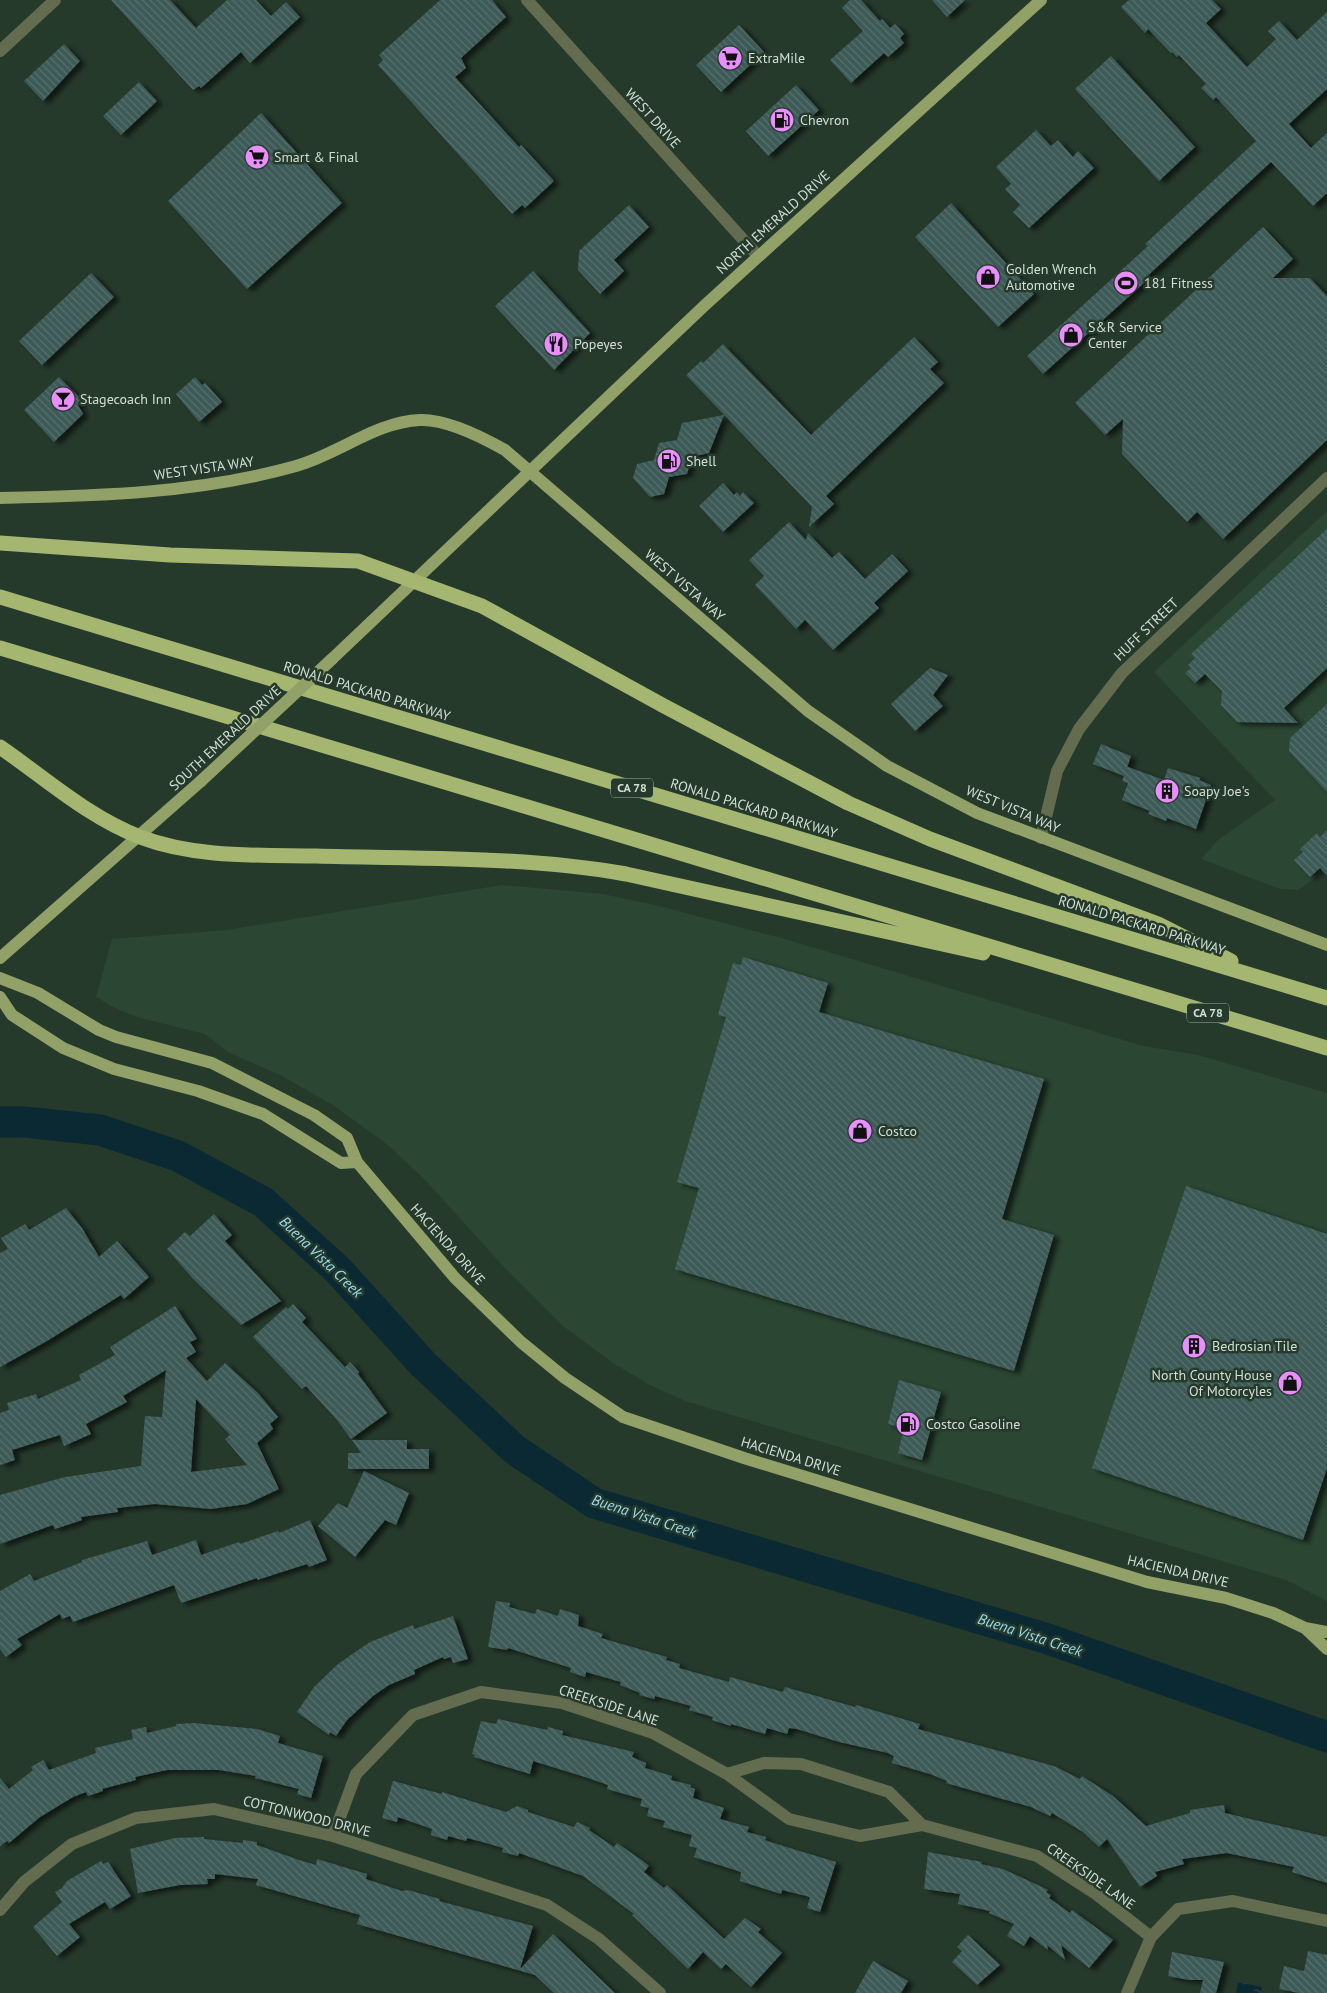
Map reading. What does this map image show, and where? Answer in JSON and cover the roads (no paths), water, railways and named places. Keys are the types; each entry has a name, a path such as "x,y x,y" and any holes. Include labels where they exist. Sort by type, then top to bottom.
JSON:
{"highway":[{"path":"0,543 170,554 358,561 482,606 664,706 848,803 930,839 1158,924 1264,979"},
{"name":"RONALD PACKARD PARKWAY","path":"0,597 1327,998"},
{"name":"CA 78","path":"0,648 1327,1048"},
{"path":"0,747 83,807 140,837 191,850 271,855 575,865 626,874 1089,977"}],"main road":[{"name":"NORTH EMERALD DRIVE","path":"530,472 758,256 1041,0"},
{"name":"WEST VISTA WAY","path":"0,498 104,496 234,482 299,465 392,424 422,420 479,435 505,450 808,712 887,766 977,813 1327,946"},
{"name":"SOUTH EMERALD DRIVE","path":"0,958 140,837 530,472"},
{"name":"HACIENDA DRIVE","path":"0,978 38,993 99,1030 116,1037 212,1063 314,1115 347,1138 357,1162 453,1275 521,1342 565,1378 623,1417 744,1458 1147,1582 1226,1598 1273,1613 1305,1628 1327,1632"},
{"path":"0,997 12,1016 63,1048 114,1069 198,1091 263,1114 341,1163 357,1162"},
{"name":"HACIENDA DRIVE","path":"1305,1628 1327,1649"}],"street":[{"path":"0,52 55,0"},
{"name":"WEST DRIVE","path":"526,0 758,256"},
{"name":"HUFF STREET","path":"1041,838 1057,771 1078,729 1122,673 1327,478"},
{"name":"CREEKSIDE LANE","path":"334,1836 356,1774 413,1715 481,1692 562,1703 653,1733 727,1774 789,1819 860,1836 922,1825 1037,1856 1096,1894 1151,1938"},
{"name":"CREEKSIDE LANE","path":"727,1774 764,1763 800,1764 889,1792 922,1825"},
{"name":"COTTONWOOD DRIVE","path":"0,1910 24,1882 72,1844 136,1818 214,1809 334,1836 547,1905 599,1939 660,1993"},
{"path":"1127,1993 1151,1938 1178,1909 1233,1900 1327,1921"}],"water":[{"path":"1238,1982 1262,1987 1261,1993 1236,1993"}],"waterway":[{"name":"Buena Vista Creek","path":"0,1122 24,1122 100,1130 178,1156 263,1202 338,1270 423,1364 514,1449 594,1503 1048,1639 1327,1737"}],"place":[{"name":"ExtraMile","path":"730,58"},
{"name":"Chevron","path":"782,120"},
{"name":"Smart & Final","path":"257,157"},
{"name":"Golden Wrench Automotive","path":"988,277"},
{"name":"181 Fitness","path":"1126,283"},
{"name":"S&R Service Center","path":"1071,335"},
{"name":"Popeyes","path":"556,344"},
{"name":"Stagecoach Inn","path":"63,399"},
{"name":"Shell","path":"669,461"},
{"name":"Soapy Joe's","path":"1167,791"},
{"name":"Costco","path":"860,1131"},
{"name":"Bedrosian Tile","path":"1194,1346"},
{"name":"North County House Of Motorcyles","path":"1290,1383"},
{"name":"Costco Gasoline","path":"908,1424"}]}
